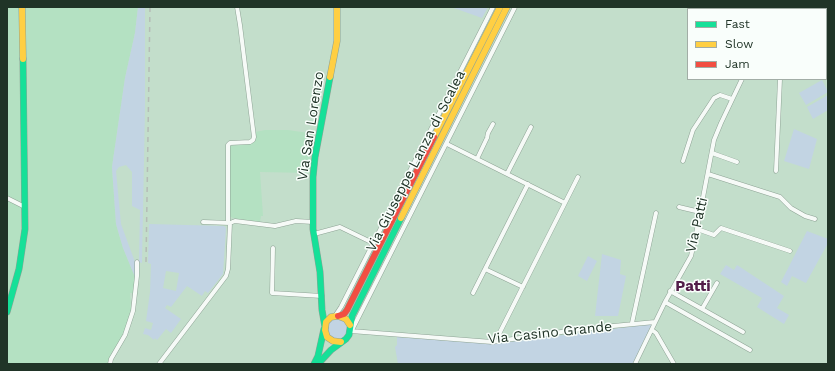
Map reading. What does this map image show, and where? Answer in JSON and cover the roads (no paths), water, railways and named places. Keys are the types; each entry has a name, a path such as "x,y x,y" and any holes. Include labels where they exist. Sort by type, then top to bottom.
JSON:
{"street":[{"path":"7,312 19,269 25,229 26,208 22,7"},
{"path":"159,364 226,276 228,269 228,145 230,143 250,142 254,137 240,25 236,7"},
{"name":"Via San Lorenzo","path":"337,7 337,40 314,167 313,222 324,305 327,311 337,316"},
{"name":"Via Giuseppe Lanza di Scalea","path":"337,316 493,7"},
{"name":"Via Giuseppe Lanza di Scalea","path":"337,316 344,314 347,310 500,7"},
{"name":"Via Giuseppe Lanza di Scalea","path":"506,25 508,7"},
{"name":"Via Giuseppe Lanza di Scalea","path":"351,329 352,316 508,7"},
{"name":"Via Giuseppe Lanza di Scalea","path":"351,329 447,144 515,7"},
{"name":"Via Giuseppe Lanza di Scalea","path":"486,36 489,13"},
{"name":"Via Patti","path":"635,364 670,291 691,256 716,135 742,80"},
{"path":"776,171 780,80"},
{"path":"683,161 693,130 714,98 720,95 732,99"},
{"path":"477,159 493,124"},
{"path":"507,174 531,127"},
{"path":"447,144 565,203"},
{"path":"712,153 736,162"},
{"path":"708,174 780,198 791,208 814,219"},
{"path":"498,341 500,332 578,177"},
{"path":"473,293 528,184"},
{"path":"7,198 26,208"},
{"path":"679,207 700,212"},
{"path":"632,324 656,213"},
{"path":"203,222 235,222 276,226 296,221 313,222"},
{"path":"314,234 340,227 373,243"},
{"path":"697,229 714,235 721,228 790,251"},
{"path":"273,248 272,292 322,297"},
{"path":"110,364 111,359 125,335 133,311 137,262"},
{"path":"485,269 523,287"},
{"path":"702,309 717,283"},
{"path":"670,291 743,332"},
{"name":"Via San Lorenzo","path":"314,364 318,356 325,327 322,310 322,297"},
{"path":"665,302 750,350"},
{"path":"318,364 331,350 348,337 351,329 346,319 337,316 329,319 325,327 326,335 330,340 337,342 342,341"},
{"name":"Via Casino Grande","path":"351,329 397,335 492,342 655,322"},
{"path":"652,330 656,333 674,364"}],"railway":[{"path":"146,262 150,7"}],"district":[{"name":"Patti","path":"693,287"}]}
